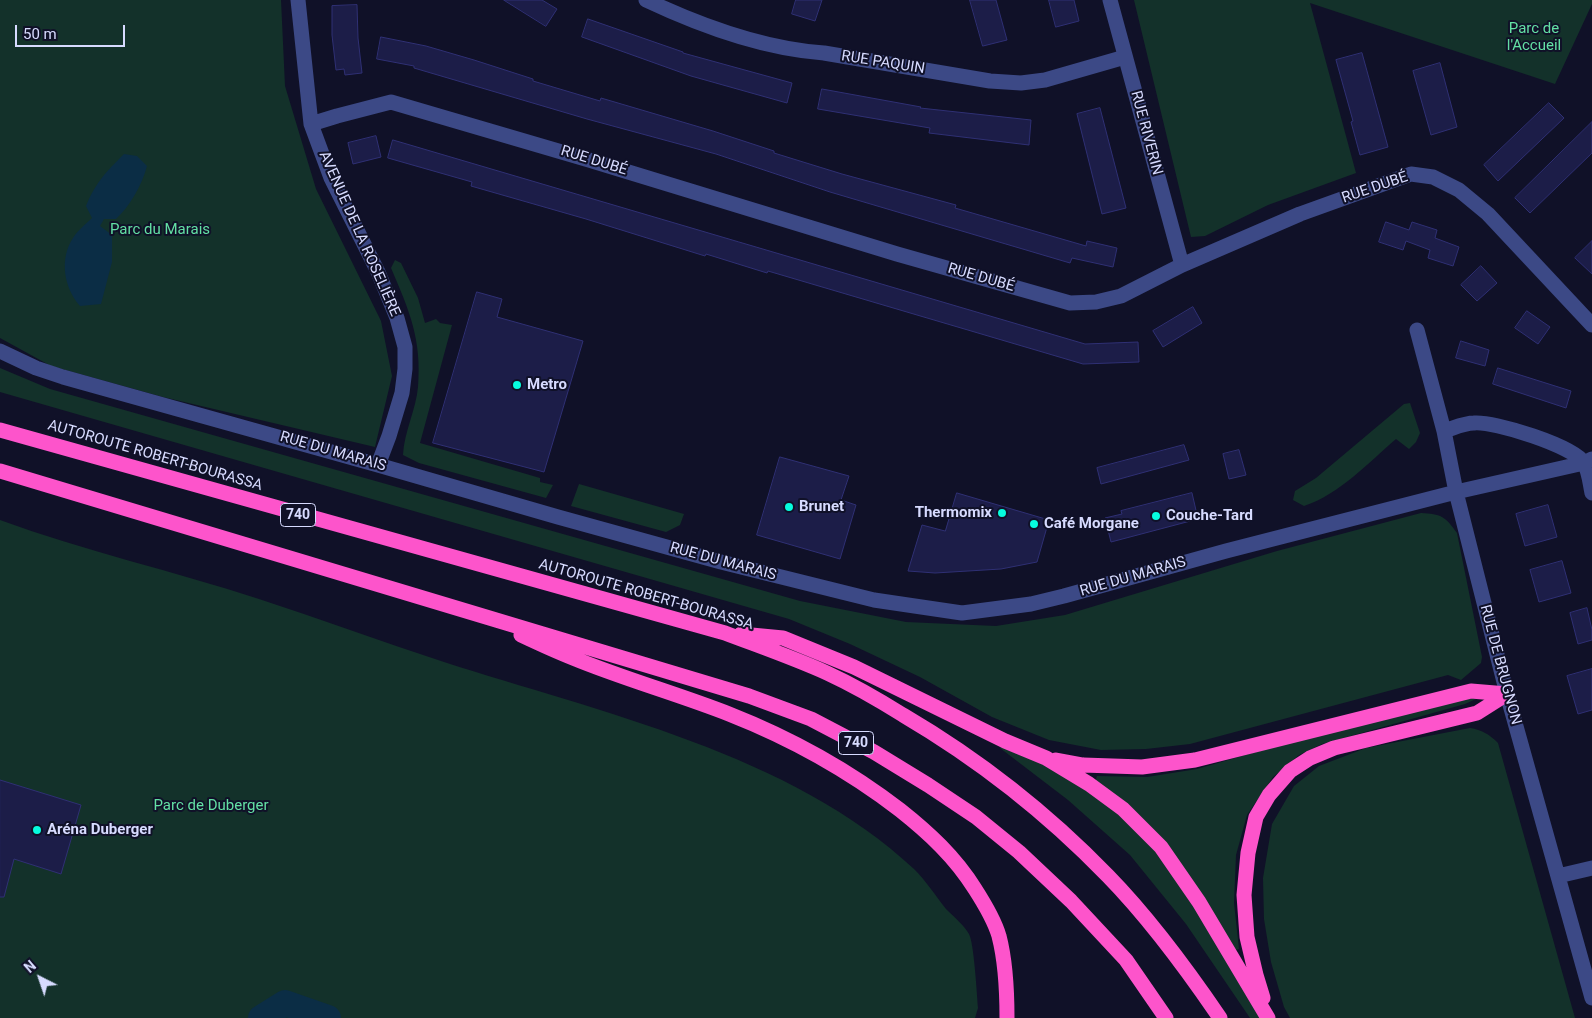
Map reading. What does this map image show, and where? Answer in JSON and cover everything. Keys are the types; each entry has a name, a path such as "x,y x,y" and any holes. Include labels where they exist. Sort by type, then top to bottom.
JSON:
{"highway":[{"name":"AUTOROUTE ROBERT-BOURASSA","path":"0,430 725,633 828,673 943,738 1044,815 1108,876 1153,926 1220,1018"},
{"name":"740","path":"0,471 749,696 811,719 874,752 928,785 976,817 1019,852 1072,901 1126,960 1166,1018"},
{"path":"460,608 574,659 677,695 778,736 831,764 882,796 942,846 963,870 986,906 998,935 1007,983 1007,1018"},
{"path":"725,633 783,638 813,649 1005,741 1046,758 1088,784 1123,809 1161,847 1199,902 1269,1018"},
{"path":"1046,758 1082,765 1142,767 1204,758 1471,691 1507,694"},
{"path":"1269,1018 1256,976 1247,937 1244,895 1248,853 1256,817 1269,795 1290,771 1310,758 1334,748 1477,713 1507,694"}],"street":[{"name":"AVENUE DE LA ROSELIÈRE","path":"298,0 311,124 332,178 378,272 398,318 405,347 406,369 402,393 378,465"},
{"name":"RUE PAQUIN","path":"646,0 716,29 798,51 824,53 990,81 1021,83 1045,80 1125,57"},
{"name":"RUE RIVERIN","path":"1110,0 1182,266"},
{"name":"RUE DUBÉ","path":"311,124 391,102 590,160 897,254 1070,303 1096,302 1121,296 1182,266 1300,214 1402,177 1411,174 1433,177 1459,190 1488,214 1592,325"},
{"name":"RUE DE BRUGNON","path":"1417,330 1444,431 1456,492 1507,694 1592,998"},
{"name":"RUE DU MARAIS","path":"0,351 36,368 63,377 558,517 827,589 874,600 962,613 1031,604 1064,596 1226,551 1456,492 1588,461"},
{"path":"1444,431 1473,422 1490,423 1512,428 1571,451 1588,461 1592,493"},
{"path":"1558,876 1592,868"}],"green space":[{"name":"Parc du Marais","path":"0,0 281,0 285,86 316,189 381,321 392,376 375,447 163,397 51,366 0,338"},
{"name":"Parc de l'Accueil","path":"1134,0 1592,0 1592,4 1555,84 1310,3 1356,173 1268,205 1205,236 1191,237"},
{"path":"395,260 401,263 418,298 425,323 436,319 440,323 452,325 420,443 540,478 540,482 553,485 546,498 419,463 403,455 405,438 417,396 419,370 413,325 391,268"},
{"path":"0,368 50,389 800,601 906,622 996,626 1065,615 1277,551 1421,513 1433,514 1446,519 1457,533 1482,657 1481,663 1461,680 1448,675 1190,744 1146,749 1101,750 1049,740 992,717 920,677 850,644 789,619 0,392"},
{"path":"1410,403 1420,433 1416,442 1409,449 1396,439 1353,477 1330,494 1304,506 1293,500 1295,491 1316,478 1404,404"},
{"path":"579,484 684,514 680,525 666,532 571,506"},
{"name":"Parc de Duberger","path":"0,520 259,599 444,662 629,719 753,766 811,795 865,829 914,869 946,909 962,924 971,939 978,1008 975,1018 0,1018"},
{"path":"1466,698 1476,699 1465,704 1322,744 1299,755 1273,777 1247,815 1236,855 1234,903 1239,949 1231,951 1192,880 1095,782 1097,776 1147,777 1197,769 1301,739"},
{"path":"1470,728 1485,733 1498,743 1575,1018 1290,1018 1284,1007 1271,962 1264,919 1263,878 1272,824 1294,786 1319,766 1366,748"},
{"path":"1006,740 1116,805 1157,850 1199,908 1261,1018 1250,1018 1186,924 1130,855 1068,800 1000,748"}],"water":[{"path":"124,154 137,156 147,166 145,173 139,188 126,208 116,219 104,219 100,226 112,235 112,262 101,304 80,306 70,291 67,282 65,273 66,255 75,235 92,218 86,206 94,190 107,172"}],"building":[{"path":"504,0 542,0 557,9 546,26"},
{"path":"796,0 822,0 815,21 792,14"},
{"path":"970,0 996,0 1007,40 983,46"},
{"path":"1049,0 1074,0 1079,21 1056,27"},
{"path":"357,5 362,73 345,75 344,69 336,70 332,35 332,6"},
{"path":"588,19 683,53 792,83 787,103 691,76 582,37"},
{"path":"381,37 426,46 474,60 533,79 533,81 600,101 601,98 713,131 774,151 774,153 842,174 956,205 955,208 1086,246 1087,241 1117,248 1113,267 1072,258 1070,263 830,192 716,154 587,119 414,68 414,66 377,59"},
{"path":"1362,53 1388,147 1360,155 1351,122 1353,121 1336,60"},
{"path":"1440,63 1457,127 1431,135 1413,71"},
{"path":"822,89 920,108 1031,120 1029,145 929,133 930,128 818,109"},
{"path":"1549,103 1564,118 1498,181 1484,165"},
{"path":"1100,108 1126,208 1102,214 1077,114"},
{"path":"1592,122 1592,153 1530,213 1515,198"},
{"path":"376,136 381,157 353,164 348,143"},
{"path":"393,140 1085,344 1138,342 1139,362 1083,364 768,271 767,273 706,254 705,256 471,186 472,182 388,158"},
{"path":"1386,222 1409,230 1412,222 1437,230 1435,238 1459,247 1453,266 1428,258 1430,250 1406,241 1403,250 1379,242"},
{"path":"1592,241 1592,274 1575,258"},
{"path":"1481,266 1497,283 1477,301 1461,285"},
{"path":"477,292 502,299 497,317 583,341 544,472 433,443"},
{"path":"1193,307 1202,323 1163,347 1153,331"},
{"path":"1527,311 1550,327 1538,344 1515,328"},
{"path":"1461,341 1489,350 1485,366 1456,358"},
{"path":"1498,368 1571,391 1566,408 1493,384"},
{"path":"1184,445 1189,460 1101,484 1097,468"},
{"path":"1239,450 1246,475 1229,479 1223,454"},
{"path":"780,457 849,476 841,500 856,505 840,559 757,535"},
{"path":"957,493 1049,520 1037,562 1001,569 935,573 908,571 922,525 945,531"},
{"path":"1192,493 1198,519 1111,542 1105,518 1122,514 1121,511"},
{"path":"1548,505 1557,537 1525,546 1516,514"},
{"path":"1562,561 1571,593 1539,602 1530,570"},
{"path":"1587,608 1592,630 1592,640 1578,644 1570,613"},
{"path":"1592,669 1592,710 1578,714 1567,676"},
{"name":"Aréna Duberger","path":"0,780 81,805 61,874 14,859 4,897 0,897"}],"waterway":[{"path":"261,1018 285,1003 328,1018"}],"place":[{"name":"Metro","path":"517,385"},
{"name":"Brunet","path":"789,507"},
{"name":"Thermomix","path":"1002,513"},
{"name":"Couche-Tard","path":"1156,516"},
{"name":"Café Morgane","path":"1034,524"},
{"name":"Aréna Duberger","path":"37,830"}]}
